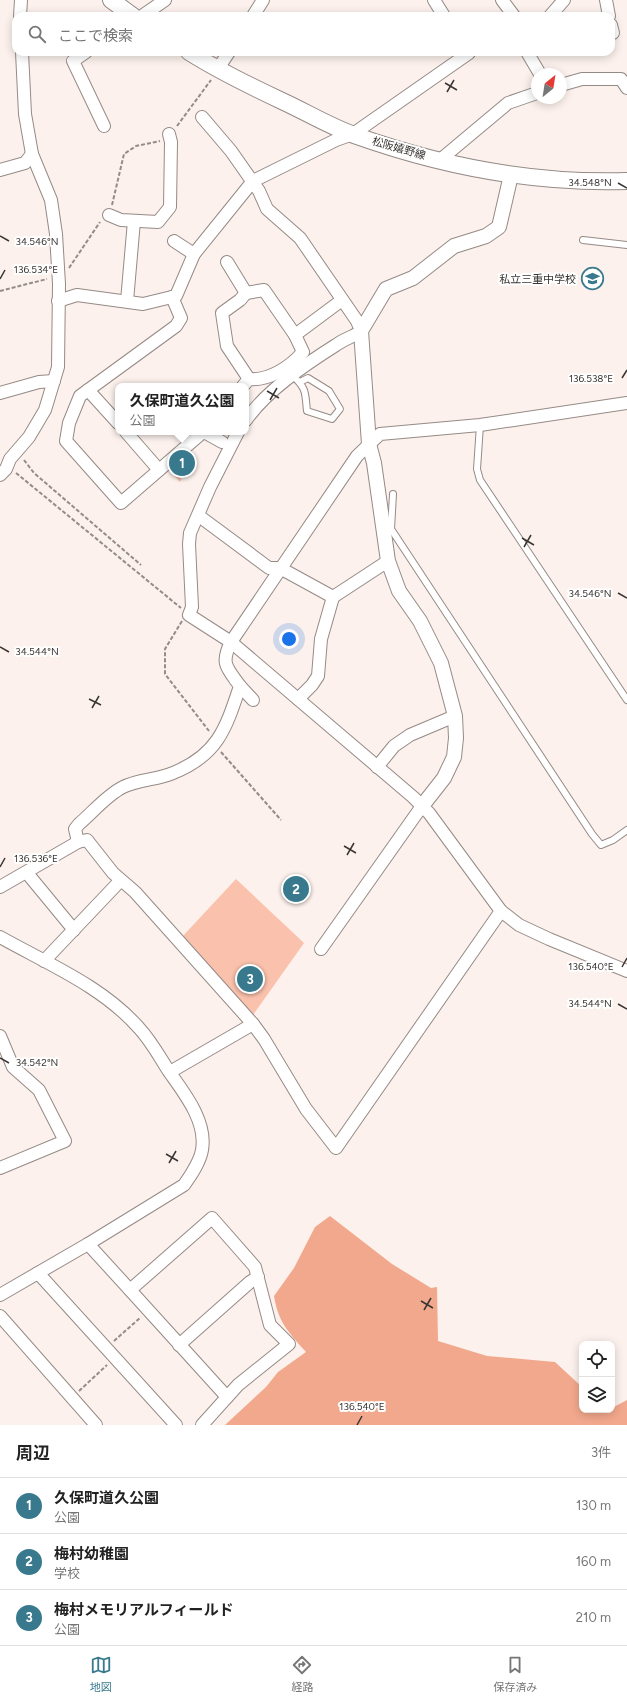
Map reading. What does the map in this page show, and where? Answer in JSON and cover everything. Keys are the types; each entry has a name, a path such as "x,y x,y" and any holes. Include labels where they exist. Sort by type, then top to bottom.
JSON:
{"main road":[{"path":"110,0 127,12"},
{"name":"松阪嬉野線","path":"195,56 217,70 353,134 440,160 511,175 564,180 627,181"}],"street":[{"path":"20,12 21,0"},
{"path":"148,12 165,0"},
{"path":"256,12 263,0"},
{"path":"434,0 442,12"},
{"path":"502,0 511,12"},
{"path":"606,0 608,12"},
{"path":"553,12 562,1"},
{"path":"2,472 10,459 29,437 45,410 58,367 59,280 56,234 51,200 32,154 25,114 22,56"},
{"path":"80,56 73,61 104,126"},
{"path":"217,70 226,56"},
{"path":"58,301 77,295 143,304 176,296 194,254 253,181 336,140 353,134 465,56"},
{"path":"529,56 536,68"},
{"path":"567,83 582,79 621,79 627,88"},
{"path":"440,160 508,103 531,94"},
{"path":"202,117 231,151 253,181 267,209 300,238 357,321 360,331 369,444 374,463 388,561 398,591 420,621 441,663 455,716 456,738 454,757 444,778 422,806 321,949"},
{"path":"110,215 121,220 158,222 170,207 171,142 169,134"},
{"path":"0,170 25,163 32,154"},
{"path":"249,417 266,397 297,379 338,344 352,338 360,331 386,289 413,278 454,246 486,236 499,226 511,175"},
{"path":"127,301 134,221"},
{"path":"174,241 194,254"},
{"path":"227,262 246,293"},
{"path":"264,290 295,335 303,352 296,360 285,369 246,383 227,346 222,313 240,300 246,293 264,290"},
{"path":"172,297 181,318 176,326 80,396 69,423 66,440 121,503 200,435"},
{"path":"295,335 342,300"},
{"path":"0,393 39,382 54,382"},
{"path":"88,390 115,420"},
{"path":"253,700 225,666 225,655 231,642 357,456 380,434 480,425 627,403"},
{"path":"129,435 159,470"},
{"path":"209,435 222,442"},
{"path":"236,435 210,487 199,516 190,532 189,544 192,607 185,612 231,642 422,806 501,911 519,925 543,937 627,971"},
{"path":"199,516 270,568 280,568 333,597"},
{"path":"298,700 318,676 321,639 333,597 388,561"},
{"path":"78,842 75,829 79,824 123,787 173,774 205,755 228,725 240,686"},
{"path":"377,767 394,746 410,735 455,716"},
{"path":"0,887 27,873 78,842 87,840 120,881 135,892 253,1024 264,1039 306,1110 336,1148 501,911"},
{"path":"27,873 74,930"},
{"path":"44,962 120,881"},
{"path":"0,937 104,996 128,1016 148,1038 184,1092 202,1127 202,1150 194,1169 184,1185 88,1244 0,1295"},
{"path":"170,1072 253,1024"},
{"path":"0,1036 13,1067 39,1090 65,1141 0,1168"},
{"path":"130,1290 212,1218 255,1267 270,1325 289,1344 238,1385 202,1425"},
{"path":"88,1244 227,1398"},
{"path":"38,1273 176,1425"},
{"path":"179,1345 250,1282 258,1277"},
{"path":"0,1316 96,1425"}],"lane":[{"path":"584,240 627,245"},
{"path":"308,378 329,391 340,409 332,419 307,411 304,386 297,379 308,378"},
{"path":"480,425 477,469 480,480 627,700"},
{"path":"393,494 391,529 592,834 601,845 613,840 627,830"}],"path":[{"path":"0,291 59,280 102,220 110,215 124,154 136,146 163,141 179,124 217,70"},
{"path":"16,452 34,473 141,565"},
{"path":"2,472 14,471 185,612 183,620 164,649 165,674 217,741 223,755 281,820"},
{"path":"106,1348 148,1311"},
{"path":"72,1397 115,1358"}],"shaded area":[{"path":"191,447 192,458 180,482 168,468"},
{"path":"236,879 304,943 253,1015 182,937"},
{"path":"330,1216 392,1264 431,1288 437,1287 438,1341 487,1356 555,1362 579,1384 579,1413 615,1413 615,1406 627,1400 627,1425 225,1425 266,1387 278,1372 306,1352 289,1333 281,1320 274,1296 294,1268 315,1227"}],"place":[{"name":"私立三重中学校","path":"592,279"},
{"name":"久保町道久公園","path":"182,463"},
{"name":"梅村幼稚園","path":"296,889"},
{"name":"梅村メモリアルフィールド","path":"250,979"}]}
